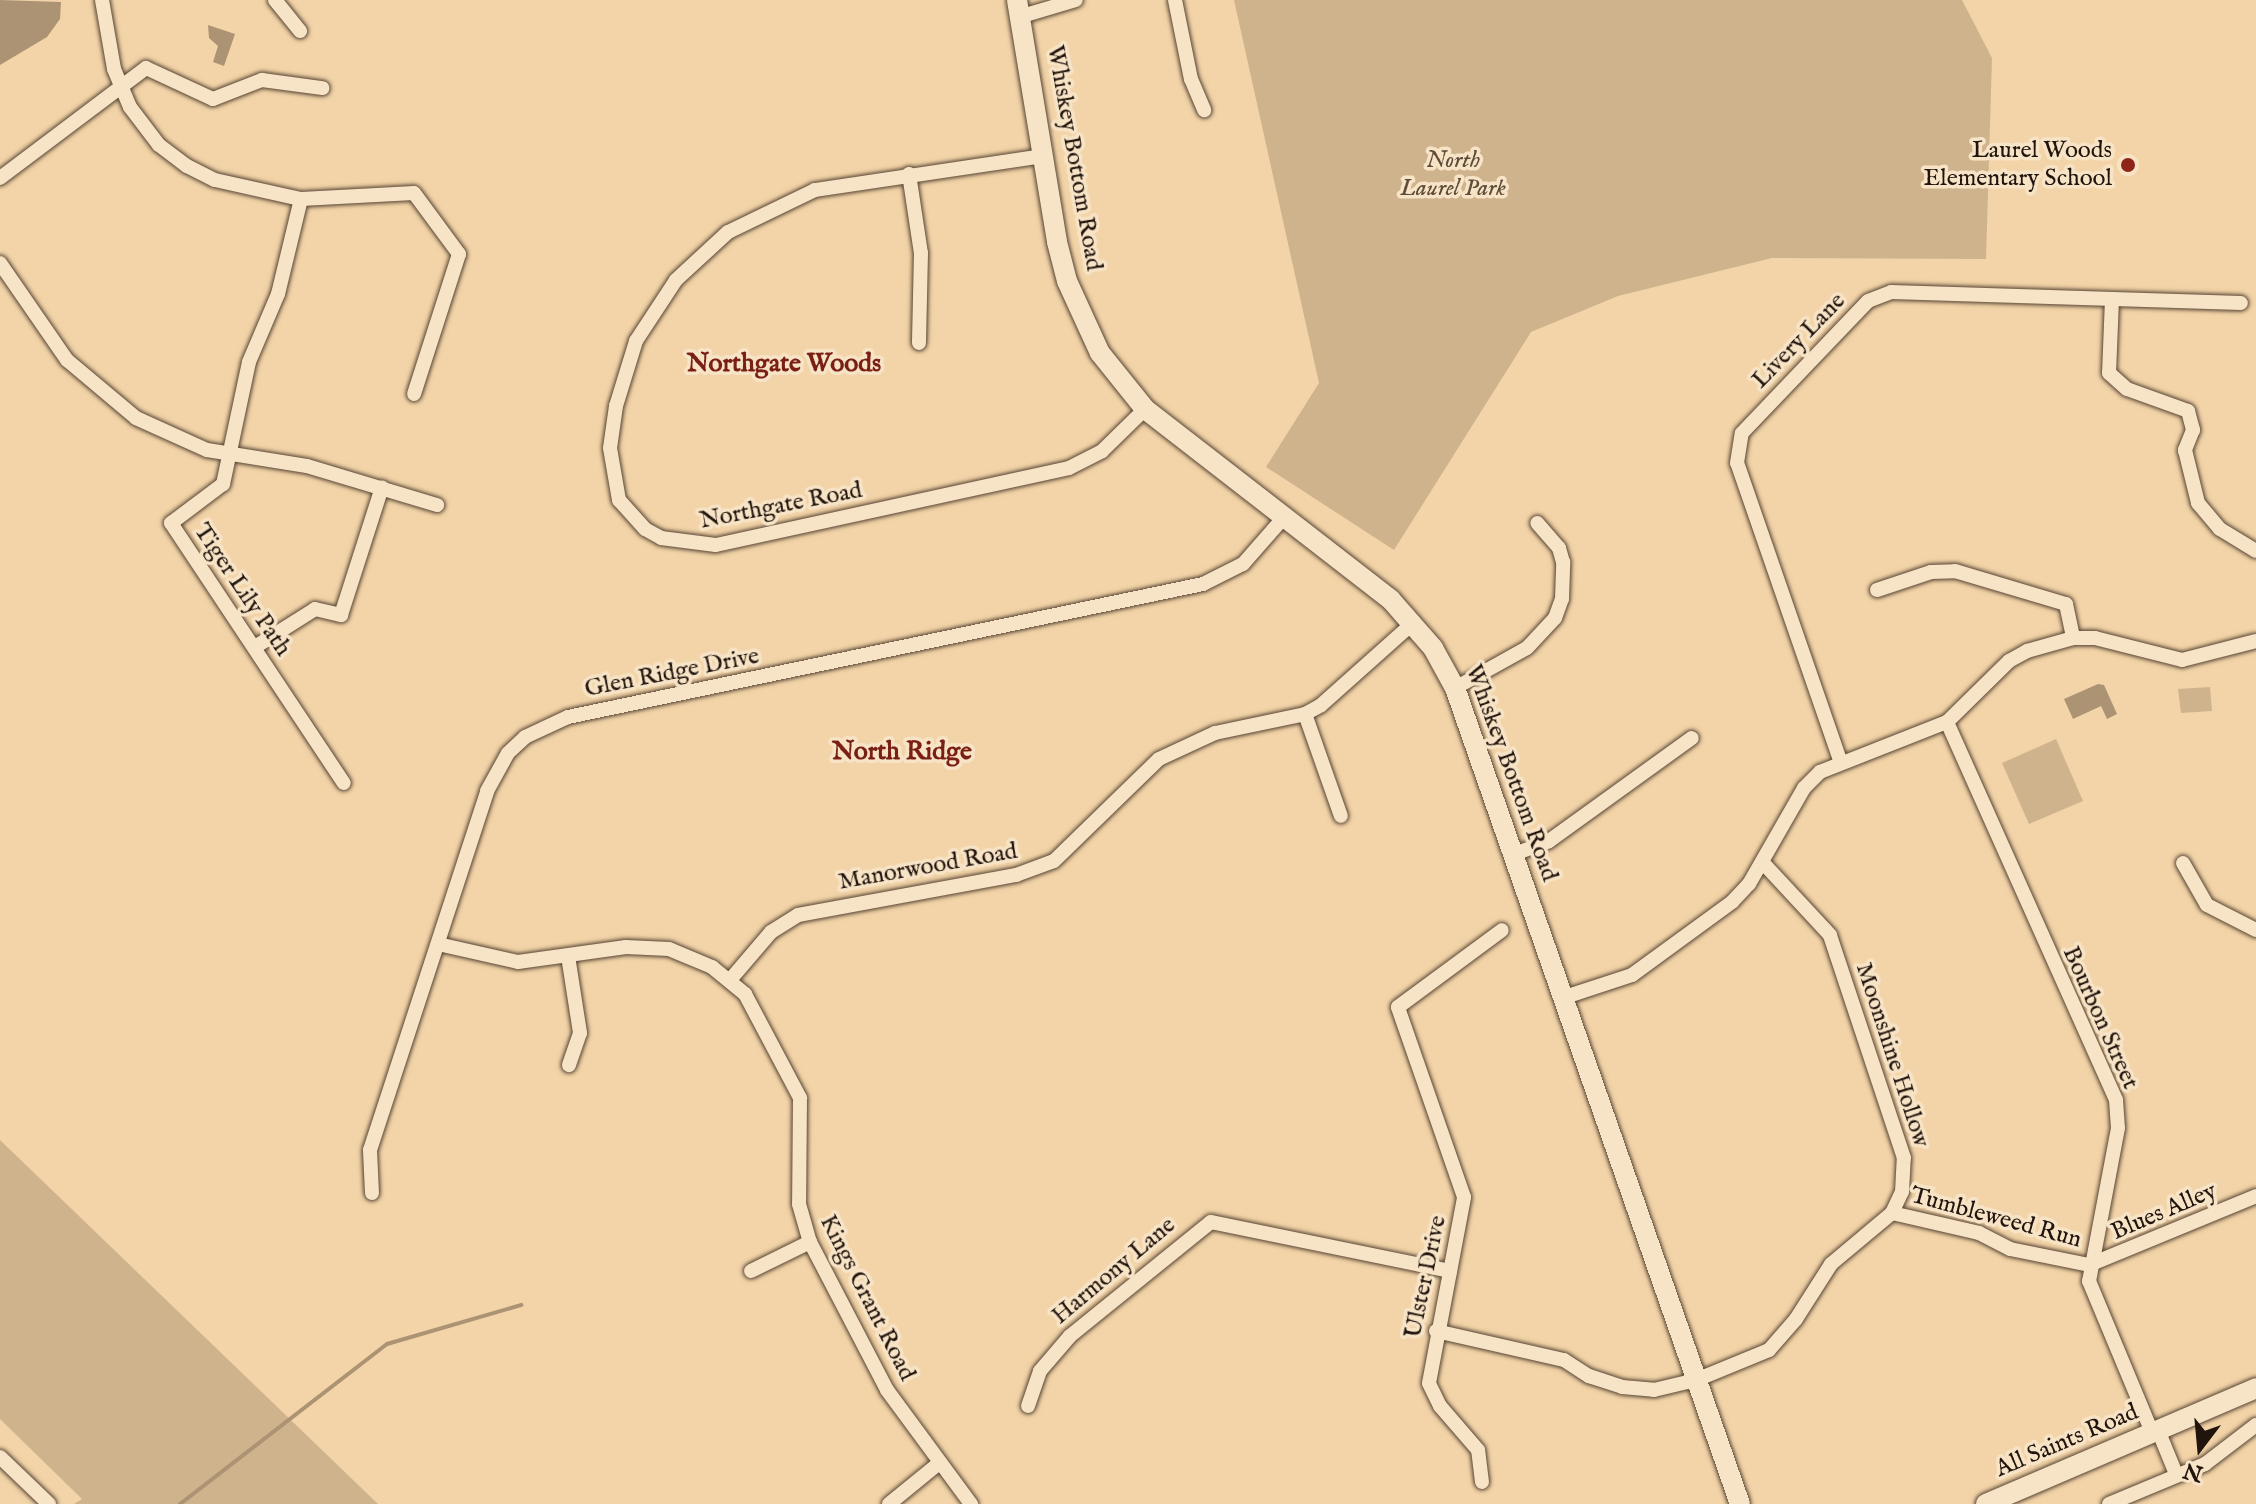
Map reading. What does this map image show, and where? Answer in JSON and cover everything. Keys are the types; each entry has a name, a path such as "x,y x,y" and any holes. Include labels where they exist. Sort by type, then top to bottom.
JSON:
{"street":[{"path":"102,0 120,86 149,134 187,166 231,184 301,199 414,193 459,254 414,394"},
{"path":"275,0 300,31"},
{"path":"1020,8 1076,0"},
{"path":"1175,0 1191,79 1204,110"},
{"name":"Whiskey Bottom Road","path":"1020,8 1043,156 1067,281 1100,353 1145,409 1359,572 1413,623 1455,688 1740,1504"},
{"path":"0,178 146,68 213,99 262,80 322,88"},
{"name":"Northgate Road","path":"1043,156 815,190 785,200 728,232 676,280 636,341 616,406 613,481 632,517 661,538 699,546 775,533 1069,468 1102,451 1145,409"},
{"path":"909,174 923,280 919,343"},
{"name":"Tiger Lily Path","path":"301,199 278,294 249,362 230,456 216,493 171,523 344,783"},
{"path":"0,263 67,360 96,389 157,430 230,456 307,466 437,505"},
{"name":"Livery Lane","path":"1840,760 1737,463 1742,433 1868,301 1891,292 2241,303"},
{"path":"2112,299 2109,373 2127,389 2188,411 2193,430 2185,450 2198,503 2220,529 2256,551"},
{"path":"255,647 315,609 341,615 382,487"},
{"name":"Glen Ridge Drive","path":"372,1193 370,1150 438,944 497,769 525,737 545,725 1203,584 1243,564 1285,516"},
{"path":"1455,688 1527,648 1555,618 1562,599 1563,562 1551,537 1537,523"},
{"path":"1877,590 1931,572 1955,571 2066,604 2073,638"},
{"name":"Manorwood Road","path":"730,980 771,932 798,915 1037,868 1068,851 1126,787 1176,749 1215,733 1305,714 1334,696 1413,623"},
{"path":"1565,997 1632,975 1732,902 1763,863 1804,788 1840,760 1947,722 2009,661 2073,638 2182,660 2256,641"},
{"path":"1305,714 1341,816"},
{"name":"Bourbon Street","path":"1947,722 2116,1100 2118,1128 2089,1265 2092,1294 2176,1474"},
{"path":"1514,854 1549,841 1692,738"},
{"name":"Moonshine Hollow","path":"1763,863 1830,935 1904,1158 1902,1192 1892,1213"},
{"path":"2183,863 2207,905 2256,930"},
{"name":"Ulster Drive","path":"1482,1482 1478,1450 1432,1395 1429,1371 1464,1197 1402,1027 1398,1007 1402,1001 1502,930"},
{"name":"Kings Grant Road","path":"438,944 518,962 648,946 690,956 730,980 759,1013 800,1098 799,1204 810,1242 887,1390 938,1464 971,1504"},
{"path":"568,956 580,1033 569,1065"},
{"name":"Blues Alley","path":"2089,1265 2256,1198"},
{"path":"1436,1331 1564,1360 1589,1376 1622,1387 1654,1390 1696,1380 1769,1350 1796,1319 1831,1264 1892,1213"},
{"name":"Tumbleweed Run","path":"1892,1213 1979,1233 2010,1249 2089,1265"},
{"name":"Harmony Lane","path":"1028,1406 1040,1371 1070,1336 1211,1222 1450,1271"},
{"path":"751,1271 810,1242"},
{"name":"All Saints Road","path":"1986,1504 2256,1388"},
{"path":"2109,1504 2205,1464 2256,1425"},
{"path":"0,1457 49,1504"},
{"path":"889,1504 938,1464"}],"green space":[{"name":"North Laurel Park","path":"1234,0 1962,0 1992,58 1986,259 1772,258 1618,296 1531,332 1394,550 1266,467 1319,383"},
{"path":"2210,687 2212,711 2181,713 2178,689"},
{"path":"2056,739 2083,801 2029,824 2002,763"},
{"path":"0,1140 378,1504 74,1504 82,1499 0,1419"}],"shaded area":[{"path":"0,0 61,2 60,19 47,37 0,65"},
{"path":"208,25 235,34 224,66 213,62 218,46 209,38"},
{"path":"2098,684 2104,685 2117,714 2107,719 2101,706 2073,719 2064,699"}],"waterway":[{"path":"180,1504 387,1344 521,1305"}],"place":[{"name":"Laurel Woods Elementary School","path":"2128,165"}],"district":[{"name":"Northgate Woods","path":"784,364"},
{"name":"North Ridge","path":"902,752"}]}
